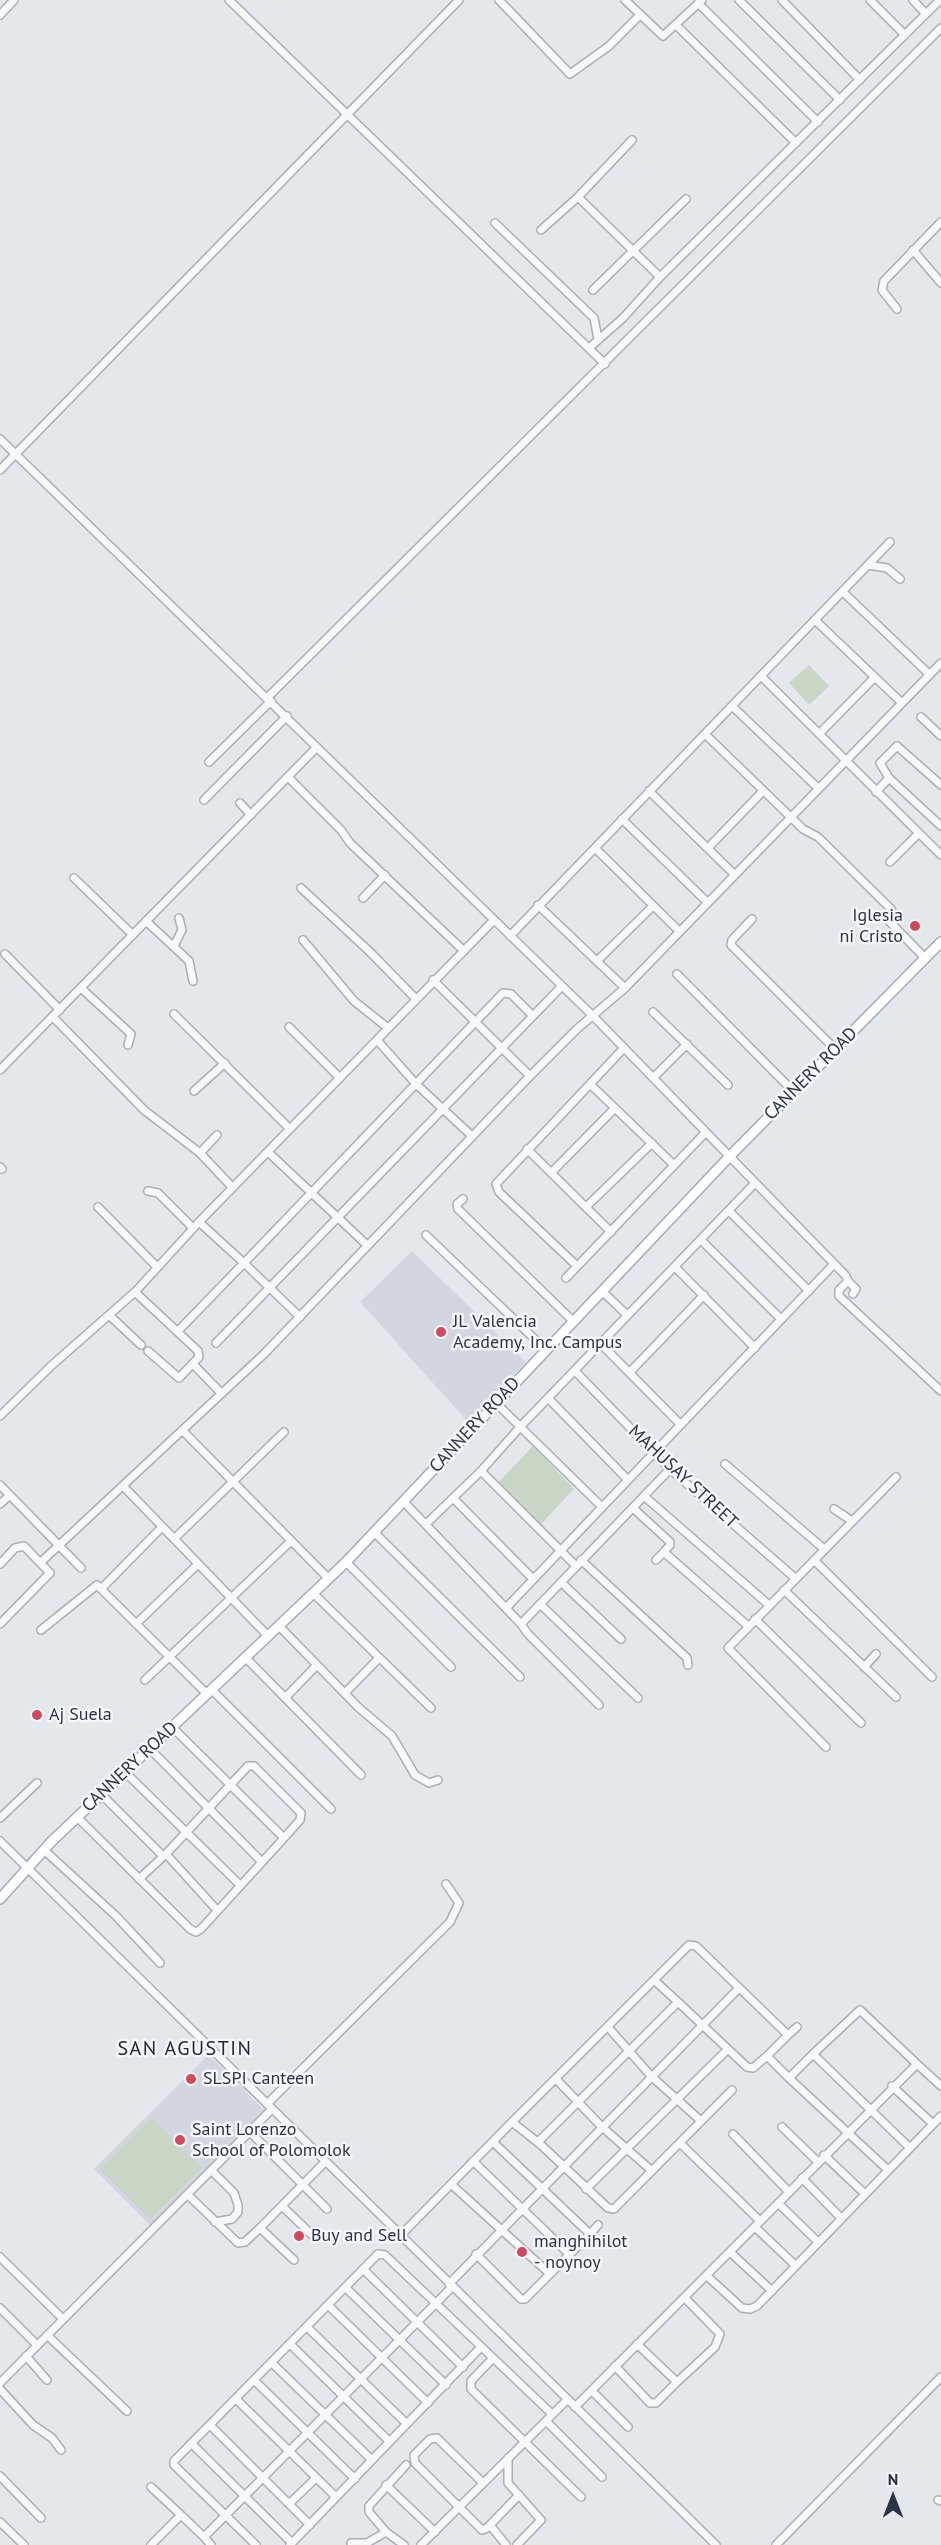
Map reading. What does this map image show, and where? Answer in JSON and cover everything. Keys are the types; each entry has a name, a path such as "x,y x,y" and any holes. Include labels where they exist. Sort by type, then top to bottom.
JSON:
{"main road":[{"name":"CANNERY ROAD","path":"0,1899 77,1817 314,1594 375,1533 545,1349 793,1091 941,942"}],"street":[{"path":"0,15 14,0"},
{"path":"229,0 605,363"},
{"path":"0,470 346,113 459,0"},
{"path":"499,0 570,74 609,46 640,15"},
{"path":"625,0 662,36 700,2 818,122"},
{"path":"739,0 840,100"},
{"path":"782,0 860,80"},
{"path":"870,0 905,35"},
{"path":"913,0 926,14"},
{"path":"589,348 623,318 660,278 940,0"},
{"path":"676,25 796,143"},
{"path":"209,762 269,699 941,28"},
{"path":"541,230 578,198 632,140"},
{"path":"578,198 660,278"},
{"path":"593,290 686,199"},
{"path":"495,223 594,318 598,339"},
{"path":"897,309 885,295 882,285 913,250 939,226"},
{"path":"913,250 941,283"},
{"path":"0,439 592,1015 834,1264 856,1289 853,1294"},
{"path":"510,936 890,542"},
{"path":"868,566 887,568 900,579"},
{"path":"843,592 929,674"},
{"path":"816,621 902,703"},
{"path":"41,1562 124,1487 300,1317 531,1076 592,1015 625,988 941,663"},
{"path":"762,677 941,855"},
{"path":"819,734 875,677"},
{"path":"732,706 818,788"},
{"path":"204,800 287,716"},
{"path":"921,717 941,736"},
{"path":"705,734 790,818 803,829 818,837 891,909 893,913 888,920 925,958"},
{"path":"941,785 898,746 880,763 880,768 889,778 941,826"},
{"path":"0,1070 317,747"},
{"path":"288,777 464,951"},
{"path":"876,792 889,778"},
{"path":"649,791 734,874"},
{"path":"708,848 763,791"},
{"path":"240,803 251,815"},
{"path":"622,819 707,902"},
{"path":"890,862 919,833"},
{"path":"595,848 679,931"},
{"path":"363,898 385,875"},
{"path":"74,878 133,935"},
{"path":"301,888 370,951 416,999"},
{"path":"538,905 625,988"},
{"path":"597,961 653,906"},
{"path":"174,946 182,930 179,918"},
{"path":"752,919 732,940 731,945 835,1049"},
{"path":"0,1416 51,1366 135,1292 232,1187 494,920"},
{"path":"146,921 189,961 193,981"},
{"path":"303,940 354,1001 388,1028"},
{"path":"5,954 60,1010"},
{"path":"677,974 793,1091"},
{"path":"433,980 504,1047 531,1076"},
{"path":"216,1343 562,986"},
{"path":"81,988 131,1034 128,1045"},
{"path":"178,1331 505,992 511,994 532,1015"},
{"path":"653,1012 728,1085"},
{"path":"174,1014 290,1129"},
{"path":"53,1017 144,1110 200,1153 232,1187"},
{"path":"290,1027 340,1078"},
{"path":"377,1040 416,1083 472,1137"},
{"path":"653,1078 687,1044"},
{"path":"577,1266 496,1188 497,1181 623,1049"},
{"path":"194,1091 225,1063"},
{"path":"590,1084 674,1165"},
{"path":"552,1173 615,1108"},
{"path":"566,1278 706,1132"},
{"path":"200,1153 217,1135"},
{"path":"586,1207 652,1143"},
{"path":"527,1149 611,1232"},
{"path":"268,1152 367,1245"},
{"path":"426,1524 481,1471 521,1426 755,1184"},
{"path":"148,1191 158,1193 193,1228"},
{"path":"463,1199 458,1204 458,1209 573,1321"},
{"path":"99,1207 157,1267"},
{"path":"729,1211 809,1292"},
{"path":"199,1222 300,1317"},
{"path":"426,1235 545,1349"},
{"path":"701,1240 781,1319"},
{"path":"506,1608 834,1264"},
{"path":"675,1267 755,1348"},
{"path":"848,1281 839,1290 839,1296 941,1391"},
{"path":"602,1291 627,1315"},
{"path":"135,1292 198,1351 198,1361 183,1377 176,1377 148,1351"},
{"path":"630,1372 704,1295"},
{"path":"109,1315 141,1345"},
{"path":"601,1344 681,1425"},
{"path":"194,1365 221,1393"},
{"name":"MAHUSAY STREET","path":"574,1371 670,1469 795,1578"},
{"path":"548,1398 628,1480"},
{"path":"496,1403 602,1508"},
{"path":"182,1430 329,1579"},
{"path":"174,1539 284,1432"},
{"path":"725,1464 824,1549"},
{"path":"521,1624 670,1469"},
{"path":"481,1471 560,1551 579,1563 685,1655 688,1665"},
{"path":"826,1747 729,1649 748,1626 896,1477"},
{"path":"0,1485 81,1568"},
{"path":"124,1487 268,1636"},
{"path":"0,1504 10,1495"},
{"path":"644,1496 769,1605"},
{"path":"453,1498 533,1579"},
{"path":"404,1502 528,1634 599,1705"},
{"path":"633,1508 670,1542 670,1545 656,1560"},
{"path":"834,1509 852,1521"},
{"path":"101,1589 162,1527"},
{"path":"375,1533 520,1677"},
{"path":"145,1680 291,1541"},
{"path":"0,1564 21,1545 41,1562 50,1575 0,1624"},
{"path":"664,1552 748,1626"},
{"path":"813,1560 932,1677"},
{"path":"346,1562 451,1667"},
{"path":"136,1624 198,1564"},
{"path":"561,1582 621,1639"},
{"path":"41,1630 93,1586 101,1589 168,1657 210,1692 331,1809"},
{"path":"784,1590 896,1697"},
{"path":"314,1594 430,1708"},
{"path":"540,1604 638,1698"},
{"path":"755,1619 861,1723"},
{"path":"279,1626 395,1740 415,1775 429,1783 438,1780"},
{"path":"864,1667 876,1654"},
{"path":"246,1658 360,1775"},
{"path":"345,1693 378,1659"},
{"path":"285,1698 317,1665"},
{"path":"172,1727 284,1838"},
{"path":"150,1749 261,1861"},
{"path":"77,1817 139,1879 194,1931 201,1929 302,1816 254,1766 248,1766 187,1832 139,1879"},
{"path":"125,1772 239,1884"},
{"path":"0,1818 37,1783"},
{"path":"101,1794 216,1910"},
{"path":"0,1841 716,2545"},
{"path":"44,1850 116,1916 160,1963"},
{"path":"0,2383 212,2171 250,2132 270,2107 450,1922 459,1903 446,1884"},
{"path":"401,2235 654,1980 692,1945 696,1946 788,2035"},
{"path":"654,1980 749,2068 767,2056 796,2027"},
{"path":"204,2537 400,2340 476,2254 739,1988"},
{"path":"538,2142 678,2002"},
{"path":"789,2078 860,2010 941,2086"},
{"path":"608,2027 651,2076 701,2121"},
{"path":"585,2189 727,2050"},
{"path":"813,2054 910,2148"},
{"path":"767,2056 888,2170"},
{"path":"575,2407 686,2298 892,2086 917,2064"},
{"path":"556,2079 601,2126 652,2171"},
{"path":"892,2086 933,2124"},
{"path":"512,2122 538,2142 585,2189 608,2208 614,2209 732,2091"},
{"path":"707,2276 746,2309 757,2306 941,2116"},
{"path":"782,2127 818,2162"},
{"path":"250,2132 327,2210"},
{"path":"733,2134 789,2192"},
{"path":"493,2142 590,2234"},
{"path":"681,2143 795,2265"},
{"path":"824,2155 864,2193"},
{"path":"473,2161 570,2255"},
{"path":"188,2195 238,2244 245,2242 260,2228 325,2162"},
{"path":"212,2171 234,2193 238,2205 237,2212 232,2219 215,2222"},
{"path":"802,2178 841,2218"},
{"path":"452,2184 550,2274"},
{"path":"778,2203 818,2242"},
{"path":"282,2206 313,2236"},
{"path":"476,2254 523,2299 598,2225"},
{"path":"260,2228 294,2260"},
{"path":"730,2252 772,2291"},
{"path":"256,2545 174,2464 378,2254 383,2253 552,2414"},
{"path":"0,2257 63,2319"},
{"path":"364,2270 463,2367"},
{"path":"346,2288 446,2385"},
{"path":"615,2366 650,2403 656,2403 715,2347 721,2336 710,2320 686,2298"},
{"path":"328,2305 428,2403"},
{"path":"0,2308 37,2345"},
{"path":"307,2327 407,2424"},
{"path":"47,2335 127,2411"},
{"path":"290,2344 342,2397 390,2441"},
{"path":"637,2344 677,2382"},
{"path":"192,2444 291,2544 481,2347"},
{"path":"26,2356 46,2380"},
{"path":"493,2358 471,2381 471,2388 581,2498"},
{"path":"272,2363 372,2460"},
{"path":"776,2545 941,2377"},
{"path":"255,2380 355,2479"},
{"path":"0,2389 33,2425 52,2438 61,2450"},
{"path":"592,2391 628,2427"},
{"path":"236,2399 336,2498"},
{"path":"421,2545 567,2400"},
{"path":"546,2421 602,2477"},
{"path":"210,2425 310,2525"},
{"path":"482,2482 437,2438 430,2439 416,2453 415,2463 478,2528 484,2529 489,2526 519,2494"},
{"path":"508,2458 507,2480 541,2520 517,2545"},
{"path":"404,2545 386,2532 369,2509 386,2485 406,2465"},
{"path":"0,2476 41,2518"},
{"path":"289,2504 316,2478"},
{"path":"386,2485 435,2532"},
{"path":"152,2487 211,2545"},
{"path":"151,2545 181,2515"},
{"path":"0,2522 24,2545"},
{"path":"489,2526 506,2545"},
{"path":"352,2545 351,2543 367,2543 386,2532"}],"shaded area":[{"name":"JL Valencia Academy, Inc. Campus","path":"412,1251 526,1362 468,1422 360,1302"},
{"name":"Saint Lorenzo School of Polomolok","path":"208,2055 228,2074 231,2071 236,2076 233,2079 237,2086 244,2084 248,2088 245,2091 266,2112 151,2226 94,2169"}],"green space":[{"path":"809,665 829,686 809,705 789,683"},
{"path":"533,1446 574,1489 539,1526 497,1484"},
{"path":"152,2118 202,2168 150,2219 100,2169"}],"place":[{"name":"Iglesia ni Cristo","path":"915,926"},
{"name":"JL Valencia Academy, Inc. Campus","path":"441,1332"},
{"name":"Aj Suela","path":"37,1715"},
{"name":"SLSPI Canteen","path":"191,2079"},
{"name":"Saint Lorenzo School of Polomolok","path":"180,2140"},
{"name":"Buy and Sell","path":"299,2236"},
{"name":"manghihilot - noynoy","path":"522,2252"}],"district":[{"name":"SAN AGUSTIN","path":"185,2049"}]}
